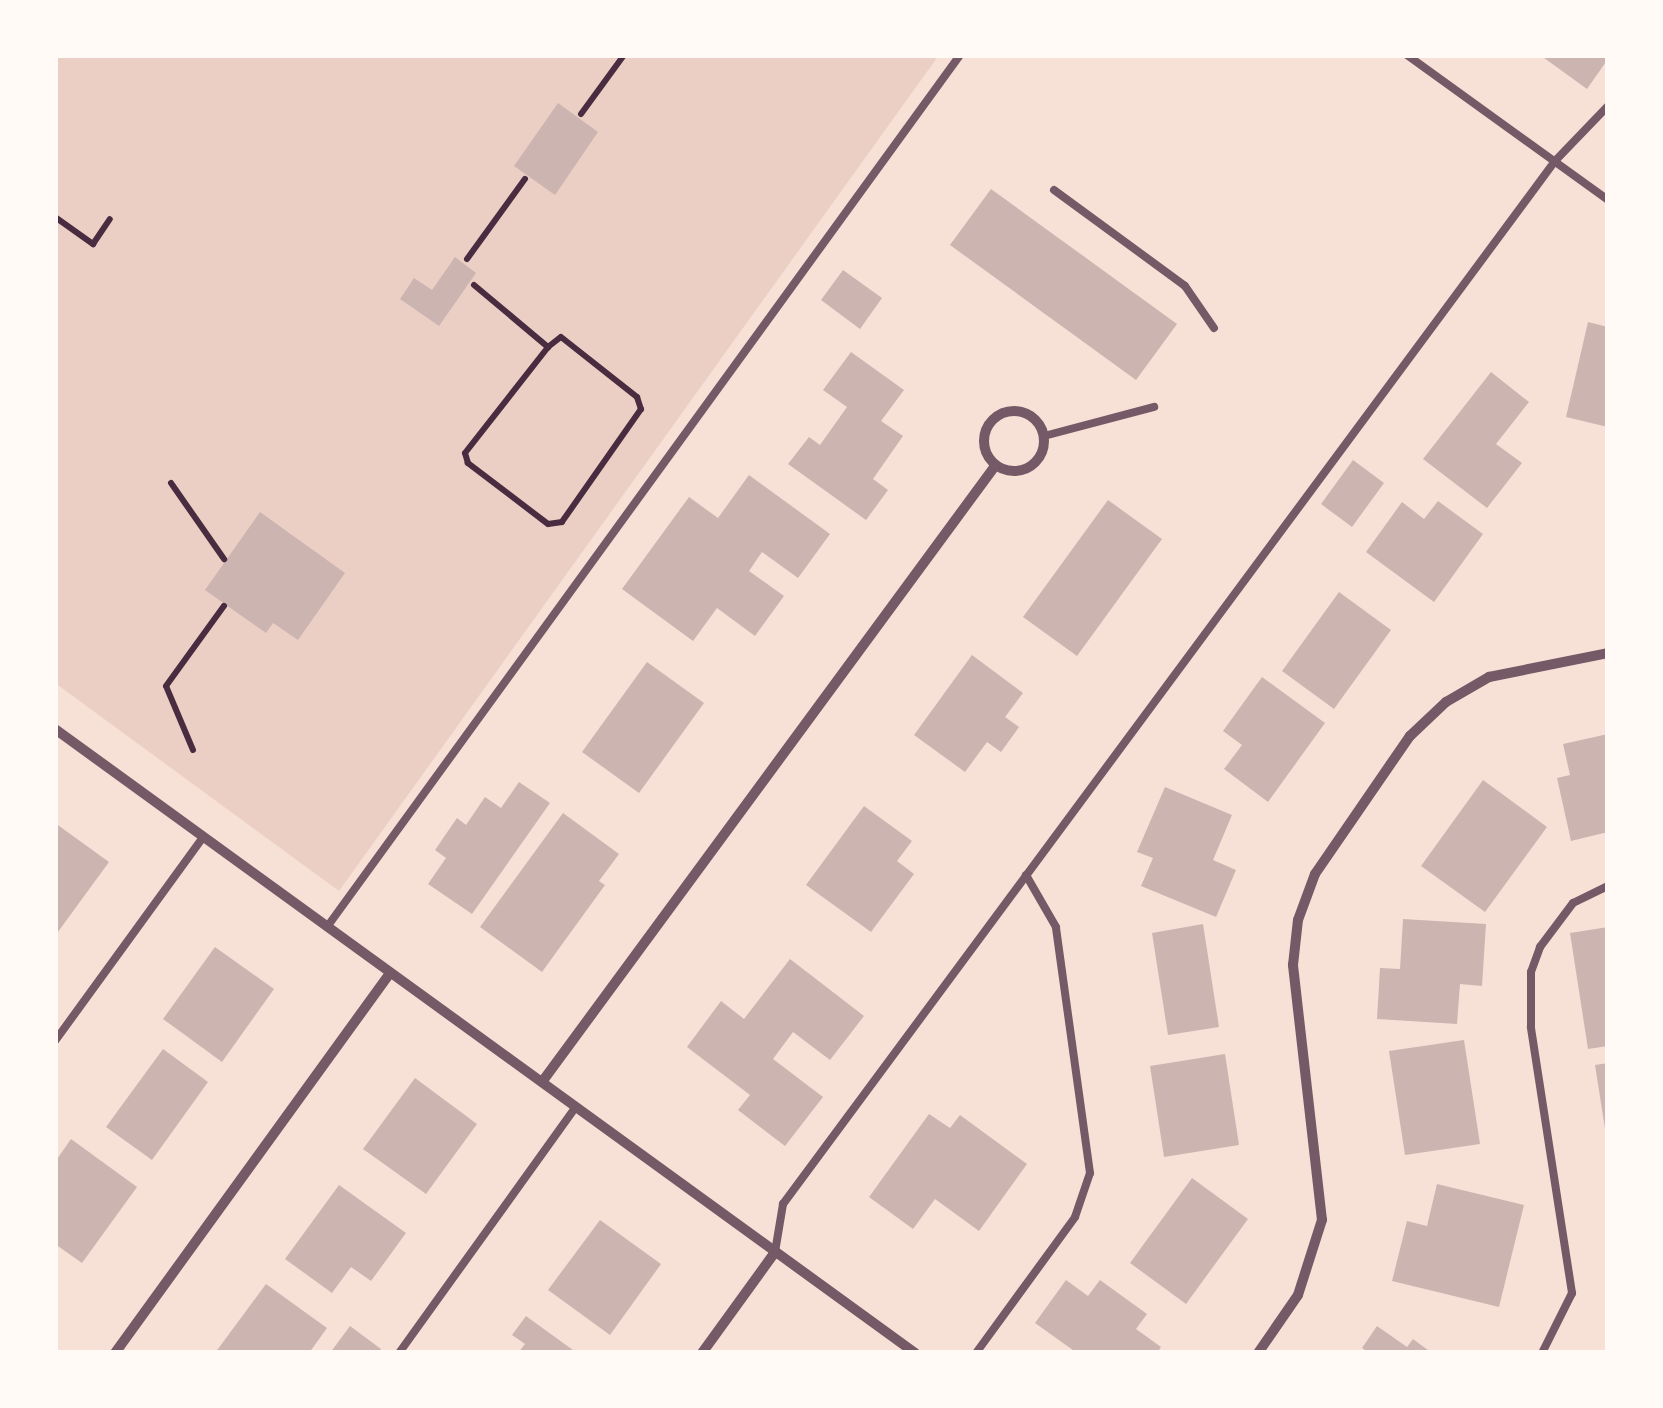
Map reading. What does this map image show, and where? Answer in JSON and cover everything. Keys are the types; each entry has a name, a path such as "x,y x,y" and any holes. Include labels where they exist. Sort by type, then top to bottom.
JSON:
{"street":[{"path":"1027,413 1044,436 1034,464 1014,472 995,466 983,439 998,414 1027,413"},
{"path":"542,1082 995,466"},
{"path":"1258,1353 1309,1271 1322,1220 1293,964 1298,920 1316,874 1410,736 1446,702 1489,677 1608,653"},
{"path":"55,728 915,1353"},
{"path":"115,1353 390,973"},
{"path":"702,1353 775,1252"}],"lane":[{"path":"327,927 960,55"},
{"path":"1408,55 1608,200"},
{"path":"775,1252 783,1204 1555,161 1608,106"},
{"path":"1054,190 1185,286 1214,328"},
{"path":"1044,436 1154,407"},
{"path":"55,1041 203,836"},
{"path":"976,1353 1075,1217 1090,1173 1056,927 1026,876"},
{"path":"1542,1353 1568,1312 1572,1293 1531,1027 1532,972 1540,946 1573,902 1608,886"},
{"path":"399,1353 576,1107"}],"path":[{"path":"582,114 624,55"},
{"path":"467,259 526,179"},
{"path":"55,217 93,244 110,219"},
{"path":"474,285 548,347"},
{"path":"561,338 638,397 642,410 562,522 548,524 468,463 465,453 548,347 561,338"},
{"path":"170,483 224,559"},
{"path":"194,750 166,686 224,606"}],"shaded area":[{"path":"55,55 939,55 339,891 55,683"}],"building":[{"path":"1540,55 1608,55 1608,59 1587,89"},
{"path":"558,103 598,132 555,195 514,166"},
{"path":"991,189 1177,324 1136,380 950,245"},
{"path":"455,257 476,273 439,326 400,299 414,278 432,290"},
{"path":"843,270 882,298 860,329 821,300"},
{"path":"1588,322 1608,327 1608,427 1566,417"},
{"path":"851,352 904,390 881,421 903,436 873,479 888,490 866,520 788,464 809,437 820,445 847,407 823,390"},
{"path":"1491,372 1529,402 1496,444 1522,463 1487,508 1423,459"},
{"path":"1353,460 1384,483 1352,527 1321,504"},
{"path":"749,475 830,534 798,578 762,552 749,571 784,596 755,636 717,608 693,641 622,589 689,497 718,518"},
{"path":"1108,500 1162,539 1077,656 1023,617"},
{"path":"1438,501 1483,534 1434,602 1366,552 1402,502 1424,519"},
{"path":"260,512 345,573 298,640 273,623 266,633 205,590"},
{"path":"1339,592 1391,630 1334,709 1282,671"},
{"path":"972,655 1023,693 1005,717 1019,727 1001,752 987,742 965,772 914,735"},
{"path":"647,662 704,703 639,793 582,752"},
{"path":"1262,677 1325,723 1268,802 1224,769 1242,745 1223,731"},
{"path":"1608,734 1608,832 1571,841 1557,778 1570,775 1563,744"},
{"path":"1483,780 1547,827 1485,912 1421,866"},
{"path":"519,782 550,803 472,914 428,884 446,858 435,850 457,818 466,825 485,797 501,808"},
{"path":"1165,787 1232,815 1213,860 1236,870 1216,917 1141,886 1153,858 1137,852"},
{"path":"864,806 912,841 897,861 914,874 871,932 806,885"},
{"path":"563,813 619,854 599,881 605,885 542,972 480,927"},
{"path":"55,823 109,862 55,936"},
{"path":"1403,919 1486,924 1482,986 1460,984 1457,1024 1377,1019 1380,968 1400,969"},
{"path":"1203,924 1219,1027 1168,1035 1152,933"},
{"path":"1608,927 1608,1046 1588,1049 1570,933"},
{"path":"215,947 274,989 222,1062 163,1019"},
{"path":"790,959 864,1016 830,1060 793,1032 773,1059 823,1097 785,1146 738,1110 750,1095 687,1047 721,1001 744,1019"},
{"path":"1464,1040 1480,1144 1405,1155 1389,1051"},
{"path":"163,1049 208,1082 152,1160 106,1127"},
{"path":"1225,1054 1239,1145 1164,1157 1150,1066"},
{"path":"1608,1063 1608,1135 1606,1135 1595,1065"},
{"path":"415,1078 477,1124 426,1194 363,1149"},
{"path":"929,1114 950,1128 960,1115 1027,1164 979,1231 935,1199 913,1229 869,1197"},
{"path":"71,1139 137,1187 82,1263 55,1244 55,1162"},
{"path":"1192,1178 1248,1219 1186,1304 1130,1263"},
{"path":"1437,1184 1524,1205 1499,1307 1392,1281 1407,1221 1427,1226"},
{"path":"339,1185 406,1233 371,1281 351,1267 332,1293 285,1259"},
{"path":"600,1220 661,1264 610,1335 548,1290"},
{"path":"1066,1280 1088,1296 1100,1280 1147,1314 1136,1329 1161,1347 1157,1353 1077,1353 1035,1323"},
{"path":"266,1284 327,1328 309,1353 215,1353"},
{"path":"526,1316 577,1353 518,1353 525,1344 512,1335"},
{"path":"350,1326 381,1349 378,1353 330,1353"},
{"path":"1377,1326 1407,1347 1413,1339 1432,1353 1369,1353 1362,1348"}]}
